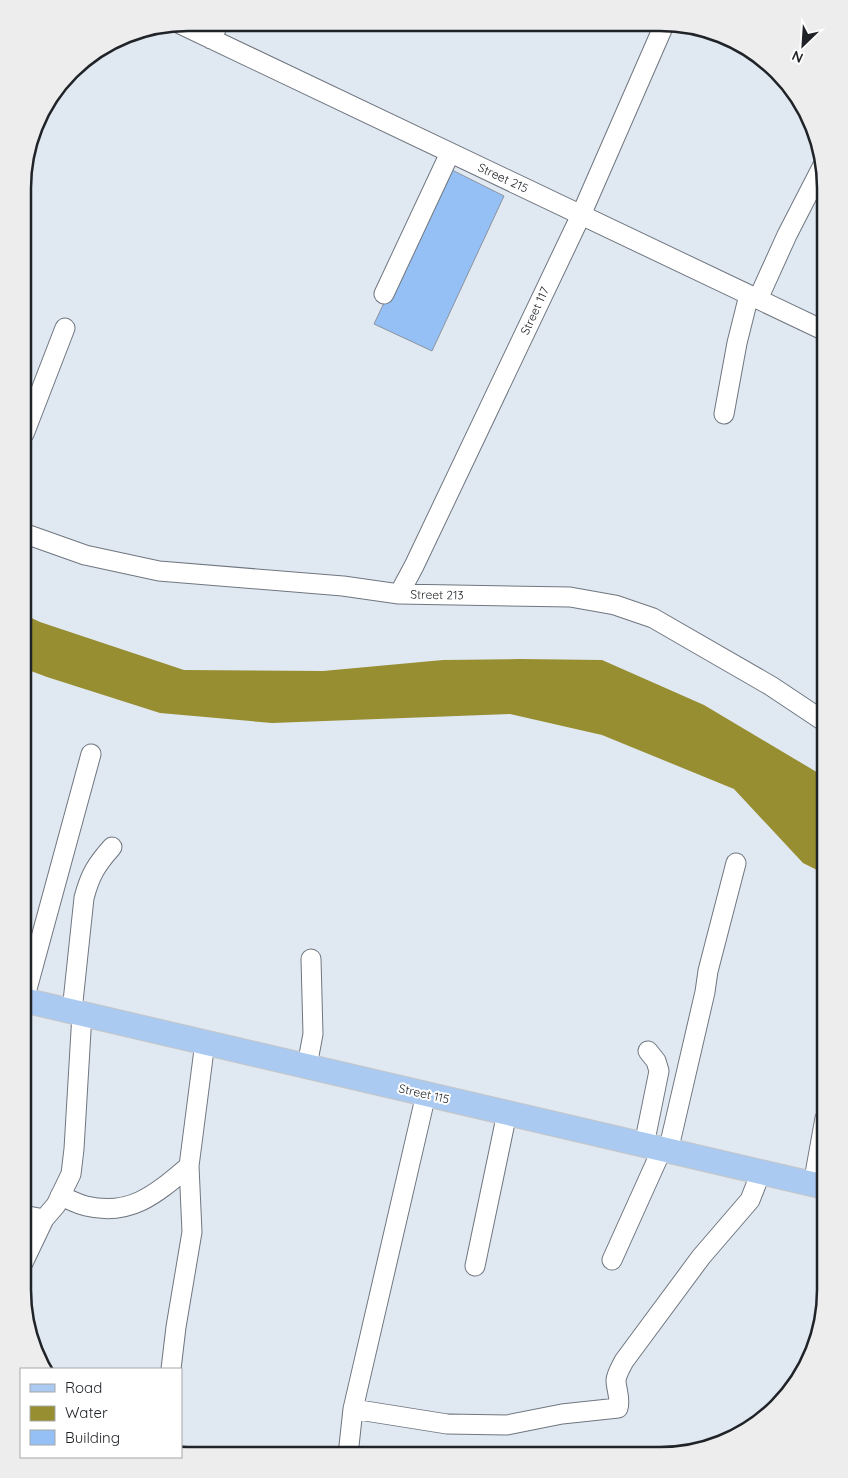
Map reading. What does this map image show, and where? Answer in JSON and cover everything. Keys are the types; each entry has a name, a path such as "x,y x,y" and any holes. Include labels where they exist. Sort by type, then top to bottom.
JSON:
{"main road":[{"name":"Street 115","path":"31,1002 816,1185"}],"street":[{"name":"Street 215","path":"215,31 450,153 817,327"},
{"name":"Street 117","path":"400,594 581,215 662,31"},
{"path":"384,294 450,153"},
{"path":"724,414 736,343 754,297 816,179"},
{"path":"31,416 66,328"},
{"name":"Street 213","path":"31,537 85,555 159,571 343,586 400,594 570,597 615,605 654,618 770,686 817,716"},
{"path":"31,971 91,754"},
{"path":"31,1245 44,1219 56,1205 71,1174 74,1149 77,1012 84,898 98,862 112,847"},
{"path":"659,1149 670,1143 703,1002 708,971 736,863"},
{"path":"307,1066 313,1034 311,959"},
{"path":"171,1368 192,1232 189,1166 206,1042"},
{"path":"612,1260 659,1149 659,1072 656,1061 648,1052"},
{"path":"349,1447 353,1409 426,1094"},
{"path":"475,1266 507,1113"},
{"path":"60,1196 86,1206 115,1209 136,1204 163,1188 189,1166"},
{"path":"353,1409 447,1424 507,1425 562,1414 618,1408 616,1380 624,1361 702,1257 750,1200 761,1172"},
{"path":"31,1217 44,1219"}],"water":[{"path":"31,618 184,670 323,671 443,660 602,660 704,705 816,772 816,870 803,863 734,789 602,735 510,714 272,723 160,713 31,671"}],"building":[{"path":"448,168 504,196 432,351 374,324"}]}
